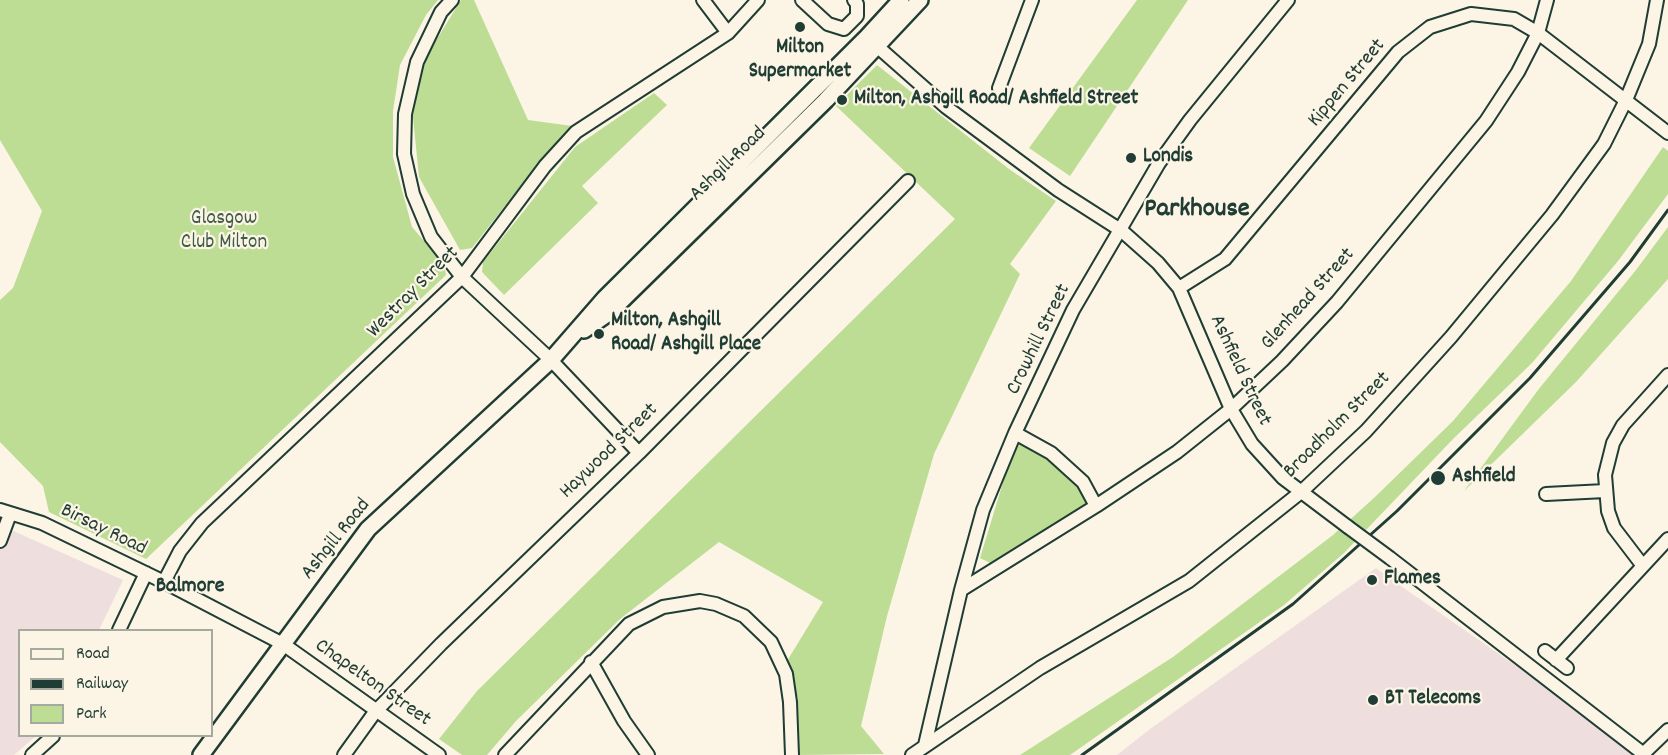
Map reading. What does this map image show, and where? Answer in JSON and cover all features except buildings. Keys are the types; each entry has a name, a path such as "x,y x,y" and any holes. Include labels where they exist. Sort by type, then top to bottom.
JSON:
{"street":[{"path":"452,0 441,12 417,62 405,114 404,154 413,194 431,237 462,277 554,355 639,453"},
{"path":"703,0 728,33"},
{"name":"Westray Street","path":"164,582 180,551 202,523 462,277 545,166 576,132 728,33 758,0"},
{"path":"802,0 828,24 844,29 857,16 857,4 854,0"},
{"name":"Ashgill Road","path":"872,42 901,0"},
{"name":"Ashgill Road","path":"201,755 368,529 554,355 605,298 872,42 920,0"},
{"path":"999,88 1032,0"},
{"name":"Glenhead Street","path":"960,590 1096,506 1177,452 1231,408 1282,361 1337,302 1478,129 1518,72 1538,33 1547,0"},
{"name":"Broadholm Street","path":"912,755 1040,668 1189,581 1301,492 1366,430 1436,354 1552,215 1604,144 1626,100 1649,44 1657,0"},
{"name":"Crowhill Street","path":"926,745 960,590 983,510 1015,433 1073,310 1122,231 1159,163 1190,120 1288,1"},
{"name":"Kippen Street","path":"1179,288 1225,259 1398,52 1430,27 1471,14 1514,19 1538,33 1668,133"},
{"name":"Ashfield Street","path":"872,42 946,107 1058,190 1122,231 1158,263 1179,288 1231,408 1264,460 1301,492 1644,754"},
{"name":"Haywood Street","path":"344,755 375,712 639,453 908,180"},
{"path":"1643,566 1614,528 1605,491 1608,457 1623,425 1668,375"},
{"path":"1015,433 1051,453 1083,482 1096,506"},
{"path":"1546,494 1605,491"},
{"path":"0,541 5,512"},
{"name":"Birsay Road","path":"5,512 42,523 164,582 282,644"},
{"path":"1556,660 1668,539"},
{"path":"119,629 146,573"},
{"path":"505,755 629,624 663,607 700,601 730,610 759,628 780,658 790,702 792,755"},
{"name":"Chapelton Street","path":"282,644 435,753"},
{"path":"1545,651 1568,668"},
{"path":"591,662 624,721 648,755"},
{"path":"1644,754 1668,730"},
{"path":"32,755 51,737"}],"shaded area":[{"path":"0,525 123,580 99,629 18,629 18,737 35,737 14,755 0,755"},
{"path":"1376,568 1385,575 1645,755 1117,755"}],"green space":[{"name":"Glasgow Club Milton","path":"0,0 438,0 426,15 400,65 393,111 393,157 412,227 444,264 446,275 146,559 49,512 43,486 0,442 0,300 13,288 42,211 0,140"},
{"path":"461,0 474,0 528,120 572,126 472,248 460,250 419,177 412,107 424,60"},
{"path":"1137,0 1188,0 1070,176 1029,148"},
{"path":"877,65 1009,169 1056,201 1010,264 1020,274 934,454 887,616 861,726 884,754 796,755 798,699 787,661 823,602 719,542 620,619 516,721 487,755 462,755 439,739 477,691 955,219 836,106"},
{"path":"654,93 667,105 582,186 598,203 504,295 482,272 483,262 575,147"},
{"path":"1663,147 1668,151 1668,194 1618,261 1532,363 1454,438 1344,553 1284,605 1070,755 1020,755 1173,657 1333,535 1375,497 1453,421 1571,281"},
{"path":"1668,227 1668,279 1576,382 1464,491 1538,390"},
{"path":"1021,441 1048,454 1075,479 1090,501 992,564 980,558 1009,463"}],"railway":[{"path":"1082,755 1293,604 1397,511 1530,378 1630,262 1668,210"}],"place":[{"name":"Milton Supermarket","path":"800,27"},
{"name":"Milton, Ashgill Road/ Ashfield Street","path":"842,100"},
{"name":"Londis","path":"1131,158"},
{"name":"Milton, Ashgill Road/ Ashgill Place","path":"599,334"},
{"name":"Ashfield","path":"1438,478"},
{"name":"Flames","path":"1372,580"},
{"name":"BT Telecoms","path":"1373,700"}],"district":[{"name":"Parkhouse","path":"1197,211"},
{"name":"Balmore","path":"190,588"}]}
